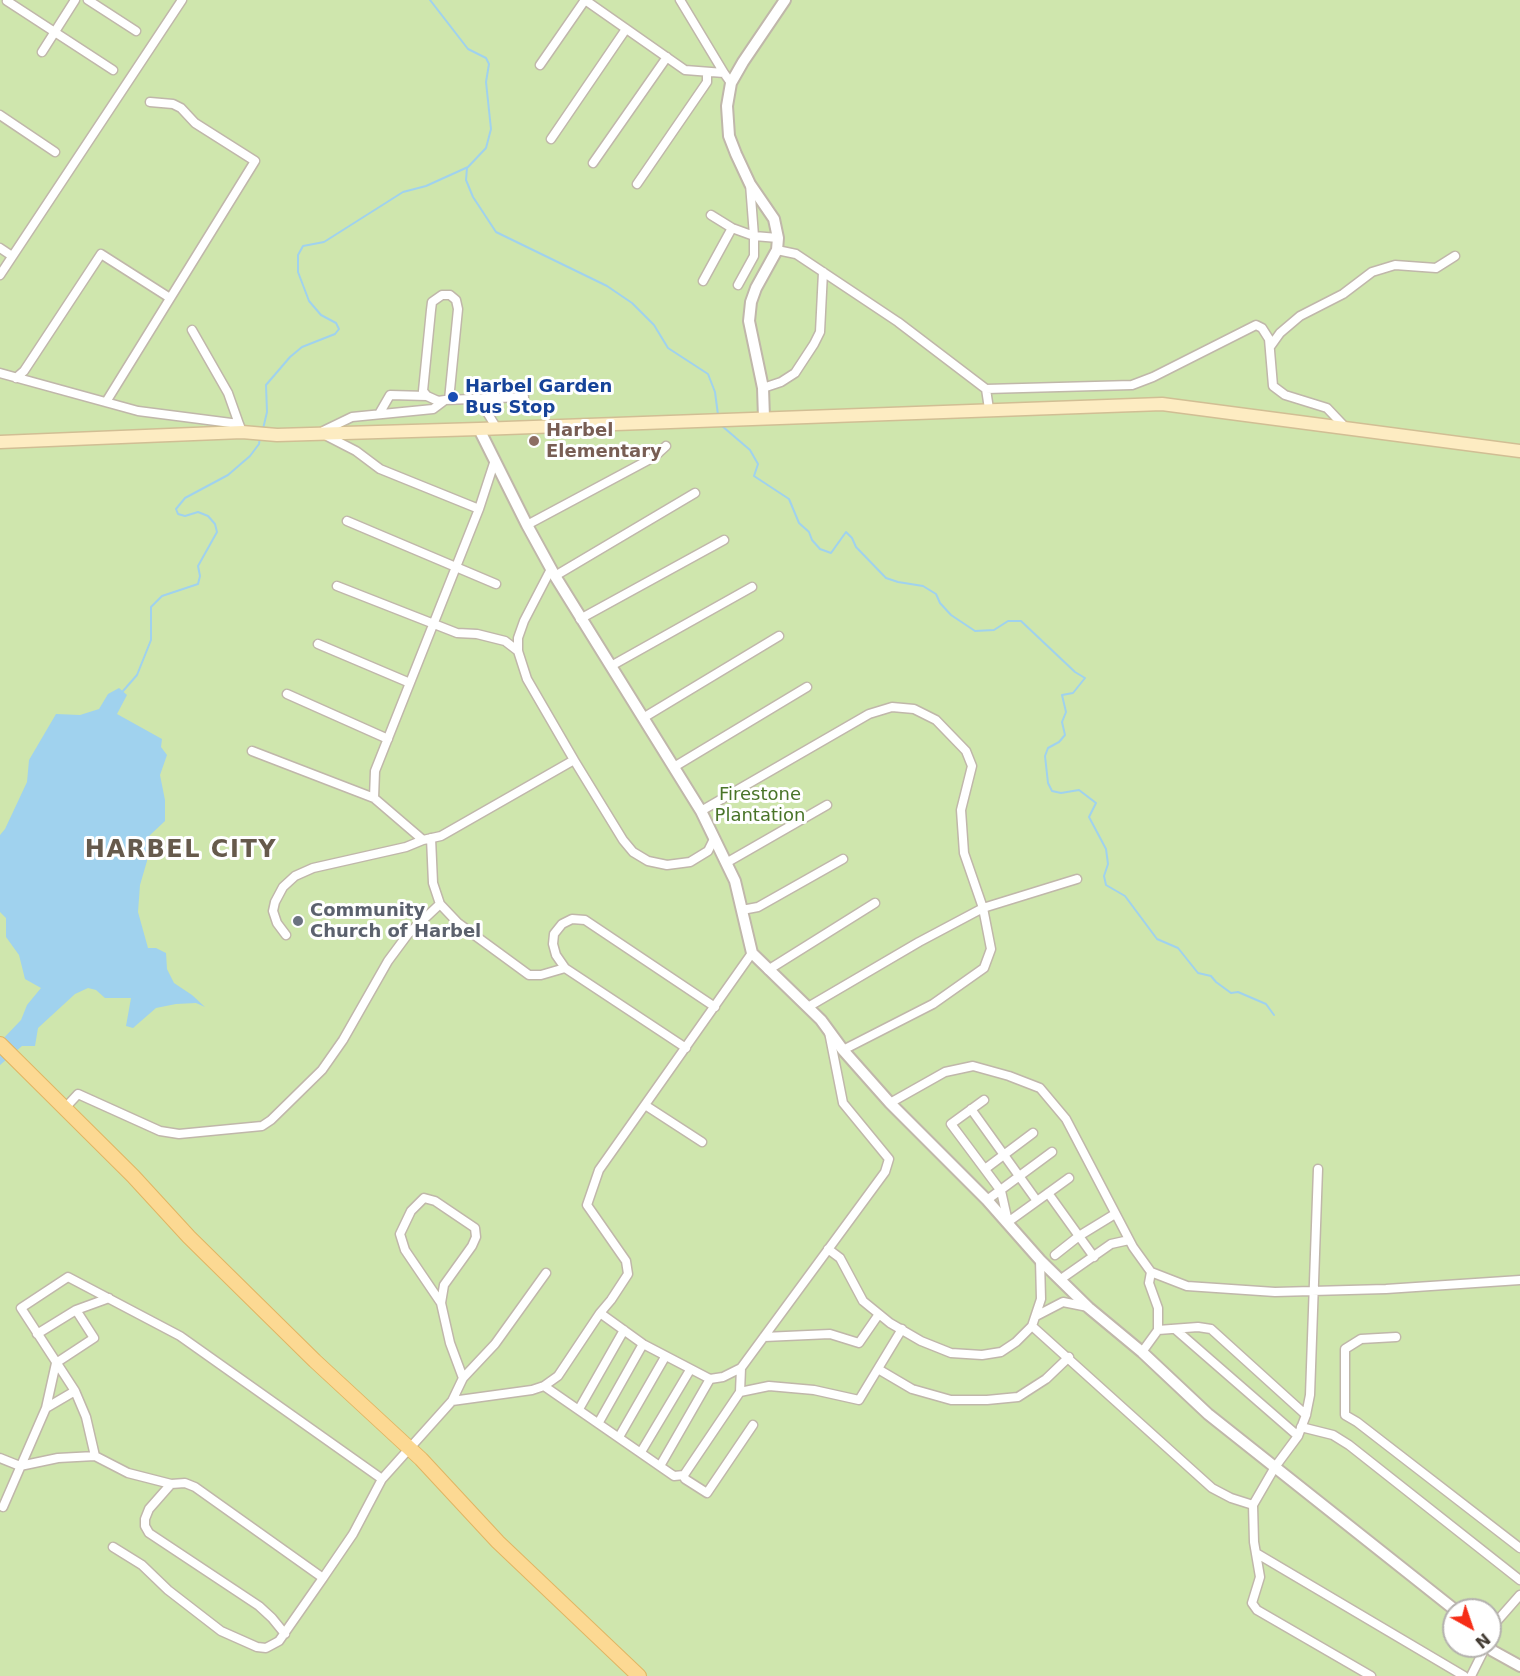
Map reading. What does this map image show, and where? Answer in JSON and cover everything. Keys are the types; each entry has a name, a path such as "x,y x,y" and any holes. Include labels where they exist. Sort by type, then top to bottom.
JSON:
{"main road":[{"path":"0,442 242,430 277,435 1162,404 1520,451"},
{"path":"0,1044 206,1254 315,1361 422,1460 498,1542 639,1676"}],"street":[{"path":"42,51 75,0"},
{"path":"88,0 136,31"},
{"path":"540,65 585,0 685,70 724,74"},
{"path":"680,0 724,74 732,83"},
{"path":"764,418 763,388 749,321 751,302 777,250 778,238 774,219 750,184 729,136 727,106 732,83 743,62 785,0"},
{"path":"7,1 112,70"},
{"path":"0,276 178,2"},
{"path":"551,139 626,29"},
{"path":"593,163 667,57"},
{"path":"637,184 707,82 707,72"},
{"path":"106,402 255,161 195,123 181,108 173,104 150,102"},
{"path":"0,115 55,152"},
{"path":"738,285 754,256 750,184"},
{"path":"711,215 732,228 754,236 778,238"},
{"path":"703,281 732,228"},
{"path":"0,248 12,256"},
{"path":"777,250 796,254 898,322 986,389 1132,385 1153,377 1256,325 1262,328 1269,339 1273,386 1285,396 1327,408 1348,429"},
{"path":"16,378 24,371 101,254 170,298"},
{"path":"1270,347 1280,333 1300,316 1343,294 1372,272 1395,265 1436,268 1455,256"},
{"path":"763,388 781,382 795,373 814,345 820,332 823,272"},
{"path":"427,396 423,391 432,302 442,295 450,295 456,300 458,309 447,400"},
{"path":"192,330 228,393 242,430"},
{"path":"0,373 138,411 242,430"},
{"path":"986,389 990,410"},
{"path":"379,414 390,395 427,396 438,401 524,397"},
{"path":"479,399 496,427"},
{"path":"320,432 352,417 433,409 447,400"},
{"path":"479,429 527,525 580,620 701,811 735,881 752,953 808,1007 890,1103 987,1200 1040,1260 1089,1308 1142,1352 1208,1414 1442,1600"},
{"path":"320,432 356,451 380,469 479,509"},
{"path":"527,525 654,457 666,446"},
{"path":"374,798 375,771 479,509 495,460"},
{"path":"695,493 553,572 524,621 518,638 518,651 527,679 623,840 633,852 648,861 667,865 690,862 708,851 714,839"},
{"path":"347,521 496,584"},
{"path":"580,620 724,540"},
{"path":"337,586 457,633 477,634 505,641 518,651"},
{"path":"611,666 752,587"},
{"path":"643,718 779,636"},
{"path":"318,644 410,683"},
{"path":"674,766 807,687"},
{"path":"286,694 388,739"},
{"path":"701,811 869,714 892,707 914,709 936,720 966,751 972,766 961,810 964,853 982,908 991,948 984,968 933,1004 843,1050"},
{"path":"252,751 374,798 427,839 433,883 440,904 458,923 529,975 541,975 564,968"},
{"path":"286,935 277,923 273,911 283,887 295,876 313,868 406,847 441,836 574,760"},
{"path":"726,863 827,805"},
{"path":"742,910 758,907 843,859"},
{"path":"808,1007 982,908 1077,879"},
{"path":"768,970 875,903"},
{"path":"65,1108 78,1094 160,1131 179,1134 262,1126 271,1120 321,1070 343,1040 388,961 408,934 440,904"},
{"path":"686,1048 564,968 556,955 553,944 554,934 562,924 572,919 585,920 715,1007"},
{"path":"452,1401 532,1390 544,1386 558,1376 628,1274 626,1261 587,1205 599,1170 752,953"},
{"path":"600,1313 643,1344 710,1379 723,1377 741,1368 885,1172 889,1159 843,1103 829,1032"},
{"path":"890,1103 945,1072 973,1066 1040,1088 1066,1119 1129,1240 1151,1272 1187,1286 1275,1292 1386,1289 1520,1280"},
{"path":"984,1100 951,1124 1001,1191 1008,1222"},
{"path":"645,1105 702,1142"},
{"path":"971,1109 1037,1201"},
{"path":"985,1168 1033,1133"},
{"path":"987,1200 1052,1152"},
{"path":"1318,1170 1310,1395 1298,1436 1275,1467 1253,1505 1260,1577 1252,1603 1257,1610 1371,1676"},
{"path":"1008,1222 1069,1178"},
{"path":"1048,1193 1094,1257"},
{"path":"441,1303 444,1285 476,1237 474,1228 435,1201 424,1198 411,1211 400,1234 405,1250 441,1303 450,1343 463,1378"},
{"path":"1055,1255 1079,1236 1115,1214"},
{"path":"1061,1279 1111,1244 1129,1240"},
{"path":"828,1249 840,1258 863,1301 879,1314 921,1341 951,1353 982,1355 1001,1352 1016,1342 1032,1326 1041,1299 1040,1260"},
{"path":"1142,1352 1158,1330 1158,1308 1149,1283 1151,1272"},
{"path":"113,1547 142,1565 168,1590 221,1631 257,1647 274,1646 285,1634 353,1534 382,1479 452,1401 463,1378 495,1344 546,1273"},
{"path":"95,1456 86,1417 75,1391 21,1308 68,1277 180,1336 382,1479"},
{"path":"37,1334 76,1310 109,1298"},
{"path":"1035,1316 1063,1302 1089,1308"},
{"path":"3,1507 46,1408 56,1363 94,1338 76,1310"},
{"path":"764,1337 830,1334 860,1342 879,1314"},
{"path":"1032,1326 1212,1488 1231,1498 1253,1505"},
{"path":"1158,1330 1198,1327 1211,1329 1306,1414"},
{"path":"740,1392 769,1386 813,1390 859,1400 902,1329"},
{"path":"1175,1329 1298,1436"},
{"path":"579,1409 624,1330"},
{"path":"1396,1337 1361,1339 1345,1349 1345,1415 1520,1548"},
{"path":"598,1422 643,1344"},
{"path":"619,1437 665,1357"},
{"path":"878,1369 912,1389 951,1400 987,1400 1018,1396 1046,1379 1069,1357"},
{"path":"684,1475 740,1392 741,1368"},
{"path":"641,1452 690,1370"},
{"path":"660,1466 710,1379"},
{"path":"544,1386 674,1476 684,1475"},
{"path":"46,1408 75,1391"},
{"path":"684,1475 685,1479 706,1493 753,1425"},
{"path":"1301,1427 1333,1435 1349,1444 1520,1580"},
{"path":"0,1458 20,1466 58,1458 95,1456 128,1473 171,1484 195,1487 323,1578"},
{"path":"171,1484 149,1509 145,1519 145,1526 149,1533 259,1606 285,1634"},
{"path":"1256,1553 1464,1676"},
{"path":"1502,1615 1520,1595"},
{"path":"1502,1656 1520,1666"},
{"path":"1471,1676 1481,1658"}],"green space":[{"name":"Firestone Plantation","path":"0,0 1520,0 1520,1676 0,1676"}],"water":[{"path":"119,688 127,695 117,714 162,739 161,747 167,755 160,775 165,800 165,821 149,836 147,861 140,885 138,912 148,948 156,948 166,953 167,969 174,983 205,1007 196,1003 156,1008 133,1028 126,1026 131,998 105,998 96,990 88,988 75,994 38,1028 35,1046 22,1046 0,1065 0,1042 21,1020 27,1005 41,988 25,979 19,955 6,937 6,918 0,912 0,835 27,782 29,760 56,714 80,715 99,709 108,694"}],"waterway":[{"path":"263,429 267,412 266,385 290,357 302,347 335,334 339,329 336,323 321,315 309,301 298,272 298,255 303,246 324,242 403,192 426,186 468,167 486,148 491,129 486,82 489,64 486,58 468,49 430,0"},
{"path":"467,168 466,180 473,197 496,232 607,286 632,303 654,325 668,348 708,374 715,392 718,415"},
{"path":"722,426 750,450 758,464 754,476 789,499 799,523 809,532 812,540 820,549 831,553 846,532 856,547 886,578 923,586 936,594 940,603 951,615 975,631 994,630 1008,621 1021,621 1075,672 1085,678 1073,693 1062,695 1066,712 1062,722 1065,735 1059,742 1048,748 1045,756 1048,783 1052,791 1061,793 1079,790 1096,803 1089,817 1106,849 1108,864 1104,876 1106,885 1125,896 1157,939 1178,948 1198,973 1211,976 1231,993 1238,992 1266,1004 1274,1015"},
{"path":"123,691 137,675 151,640 151,607 162,596 198,584 200,576 198,566 217,532 215,524 208,516 198,512 185,516 178,514 176,509 185,498 228,475 250,456 259,444 260,437"}],"place":[{"name":"Harbel Garden Bus Stop","path":"453,397"},
{"name":"Harbel Elementary","path":"534,441"},
{"name":"Community Church of Harbel","path":"298,921"}],"district":[{"name":"HARBEL CITY","path":"181,851"}]}
